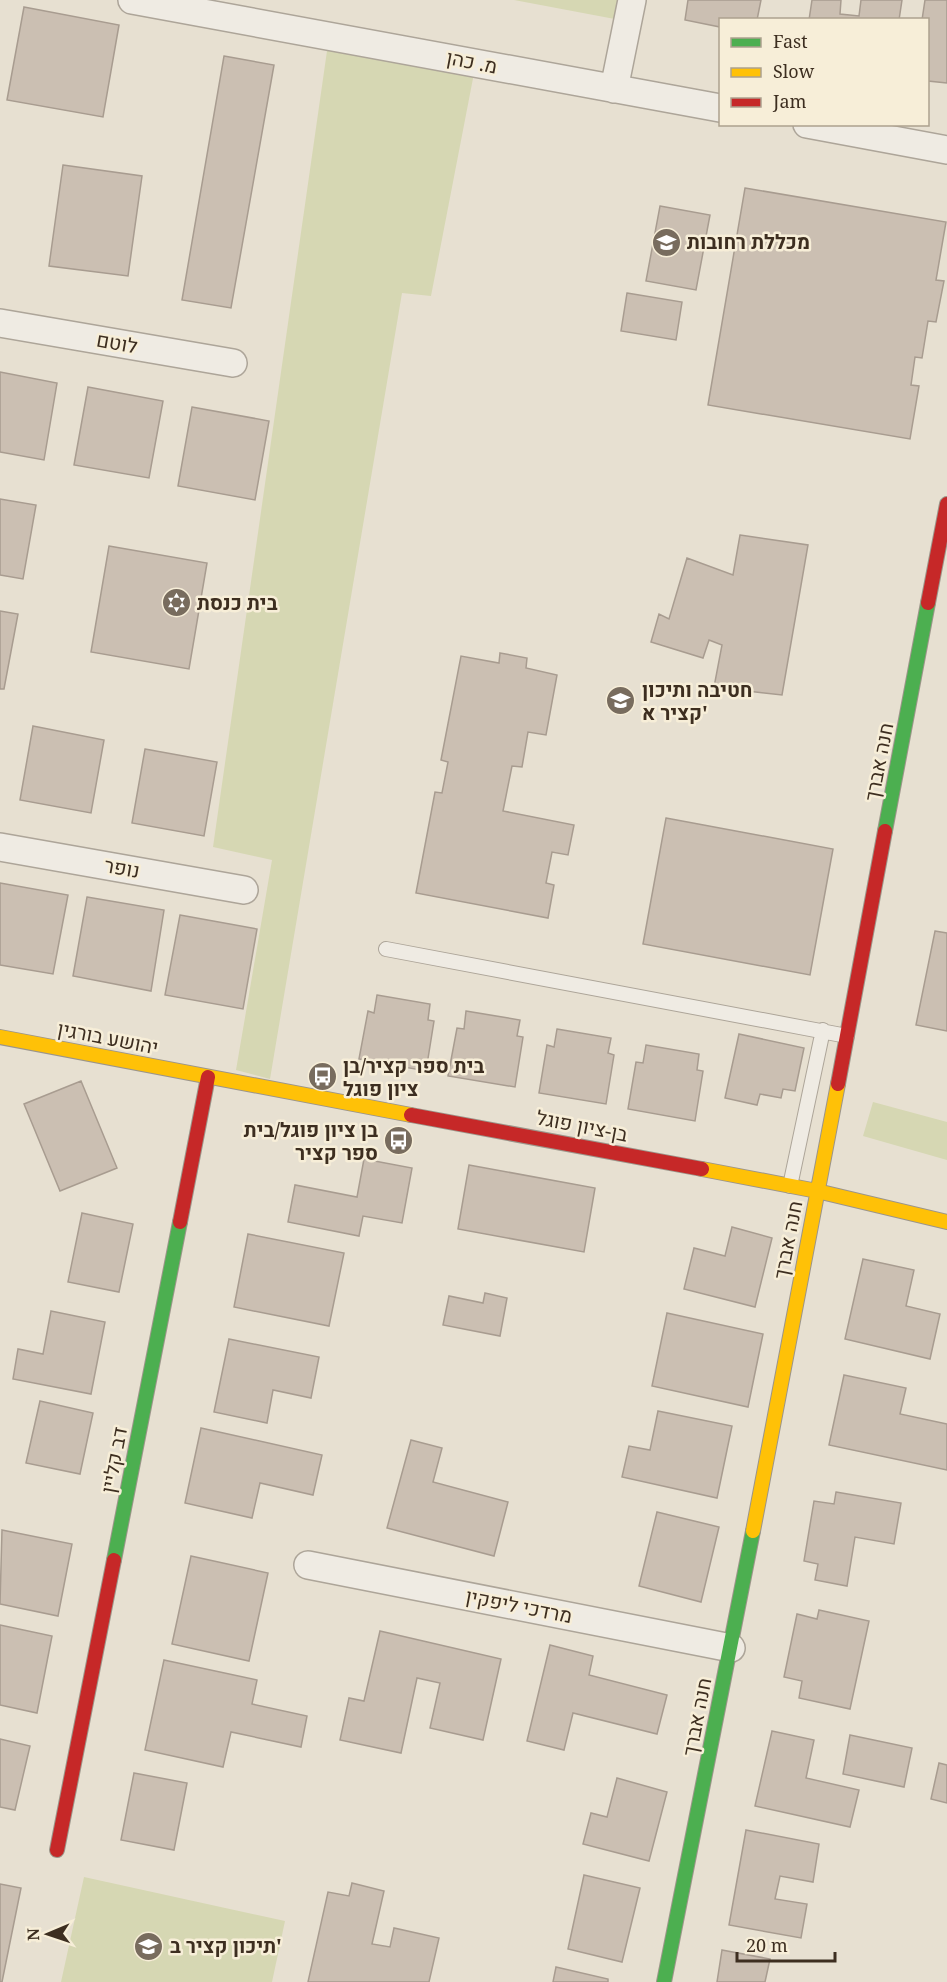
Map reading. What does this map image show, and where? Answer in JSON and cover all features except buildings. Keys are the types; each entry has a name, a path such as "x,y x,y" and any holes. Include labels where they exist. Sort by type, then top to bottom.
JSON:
{"street":[{"name":"מ. כהן","path":"132,0 226,8 614,89 719,108"},
{"path":"614,89 632,0"},
{"path":"818,126 947,150"},
{"name":"לוטם","path":"0,323 233,363"},
{"name":"חנה אברך","path":"664,1982 731,1648 947,504"},
{"name":"נופר","path":"0,847 244,890"},
{"name":"יהושע בורגין","path":"0,1038 208,1077"},
{"name":"בן-ציון פוגל","path":"208,1077 817,1191 947,1222"},
{"name":"דב קליין","path":"57,1850 208,1077"},
{"name":"מרדכי ליפקין","path":"308,1564 731,1648"}],"lane":[{"path":"386,949 848,1036"},
{"path":"790,1186 823,1030"}],"green space":[{"path":"514,0 623,0 620,20"},
{"path":"328,44 475,68 431,296 402,293 270,1079 236,1070 272,860 213,847"},
{"path":"873,1102 947,1122 947,1160 863,1136"},
{"path":"84,1877 285,1921 272,1982 61,1982"}],"traffic: fast":[{"path":"885,831 928,603"},
{"path":"114,1560 180,1222"},
{"path":"664,1982 753,1531"}],"traffic: slow":[{"path":"0,1037 411,1115"},
{"path":"753,1531 838,1084"},
{"path":"702,1169 817,1191 947,1222"}],"traffic: jam":[{"path":"928,603 947,504"},
{"path":"838,1084 885,831"},
{"path":"180,1222 208,1077"},
{"path":"411,1115 702,1169"},
{"path":"57,1850 114,1560"}],"place":[{"name":"מכללת רחובות","path":"666,242"},
{"name":"בית כנסת","path":"176,603"},
{"name":"חטיבה ותיכון קציר א'","path":"621,701"},
{"name":"בית ספר קציר/בן ציון פוגל","path":"322,1077"},
{"name":"בן ציון פוגל/בית ספר קציר","path":"399,1141"},
{"name":"תיכון קציר ב'","path":"149,1946"}]}
